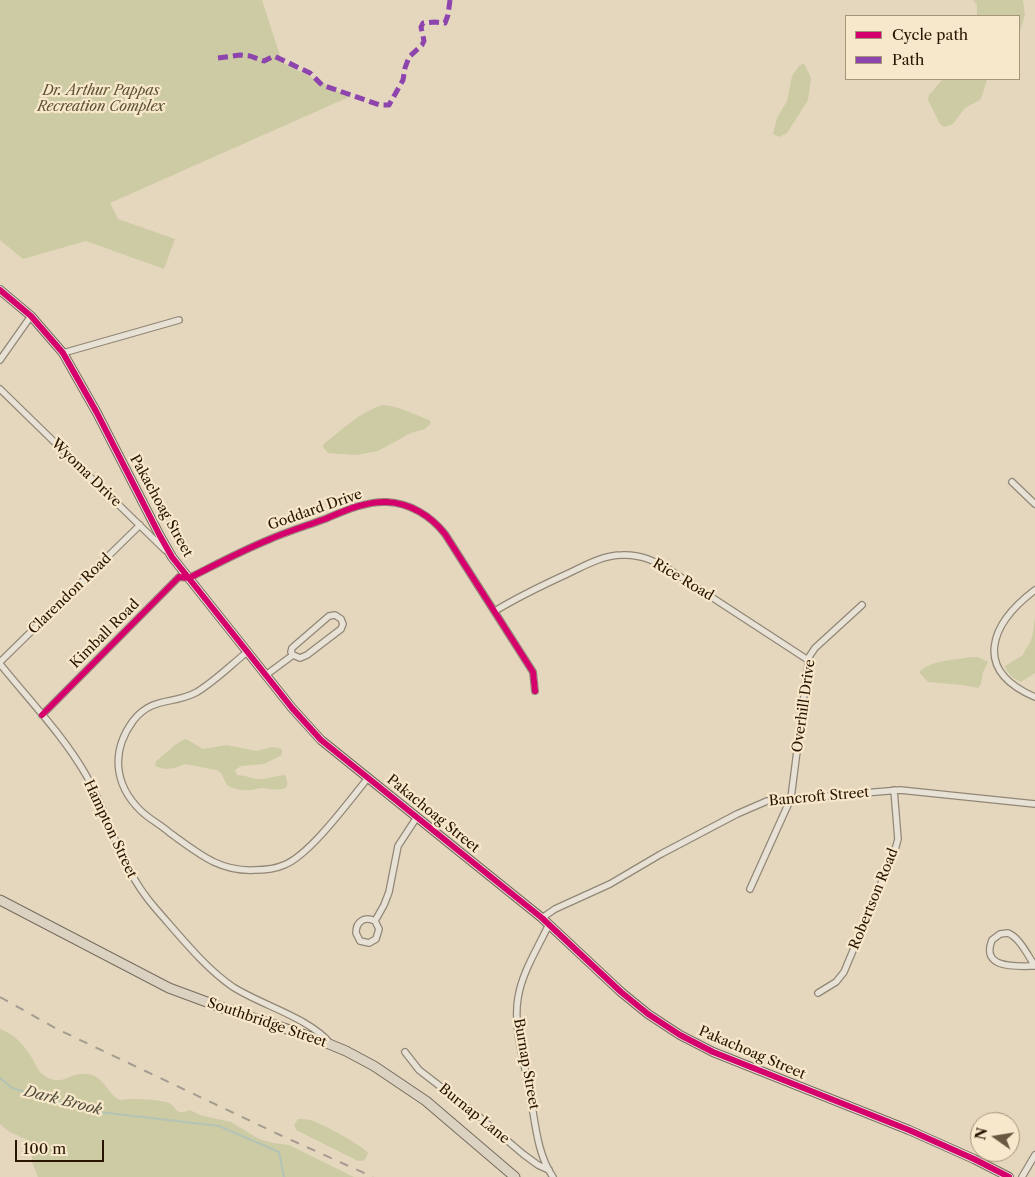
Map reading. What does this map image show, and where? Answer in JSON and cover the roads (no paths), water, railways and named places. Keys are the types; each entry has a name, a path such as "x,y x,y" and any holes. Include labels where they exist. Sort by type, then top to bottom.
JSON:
{"main road":[{"name":"Southbridge Street","path":"0,900 169,988 333,1045 374,1066 426,1101 515,1177"}],"street":[{"name":"Pakachoag Street","path":"0,290 31,316 63,353 172,557 311,730 327,745 542,918 630,1000 657,1020 697,1044 786,1083 909,1130 1009,1177"},
{"path":"0,360 31,316"},
{"path":"63,353 179,320"},
{"name":"Wyoma Drive","path":"0,389 172,557"},
{"path":"1012,482 1035,504"},
{"name":"Goddard Drive","path":"189,578 278,536 358,507 379,502 393,502 419,511 441,528 533,672 535,691"},
{"name":"Clarendon Road","path":"0,663 140,525"},
{"name":"Rice Road","path":"495,611 522,595 593,562 620,554 633,555 650,560 670,570 808,660"},
{"name":"Kimball Road","path":"42,715 179,577 189,578"},
{"path":"1035,590 1018,604 1007,617 996,638 994,652 998,667 1006,679 1016,688 1035,697"},
{"name":"Overhill Drive","path":"750,889 791,798 808,660 813,650 862,605"},
{"path":"335,615 341,619 343,624 341,629 307,655 300,658 293,655 291,652 292,648 329,616 335,615"},
{"path":"248,652 197,692 155,704 144,710 133,721 121,744 118,764 123,788 137,807 200,855 222,866 244,871 271,869 285,865 302,854 368,778"},
{"path":"266,675 293,655"},
{"name":"Hampton Street","path":"0,663 42,715 83,771 129,873 157,910 220,977 249,996 313,1028 333,1045"},
{"name":"Bancroft Street","path":"542,918 551,911 604,888 699,833 746,809 767,801 894,790 1035,804"},
{"name":"Robertson Road","path":"818,993 836,982 844,972 895,850 898,839 894,790"},
{"path":"375,922 389,892 398,846 417,817"},
{"path":"366,919 375,922 379,929 377,937 369,943 360,941 356,933 358,924 366,919"},
{"name":"Burnap Street","path":"549,924 523,979 517,1010 519,1036 540,1143 552,1177"},
{"path":"1000,934 1012,935 1035,966 1010,966 998,963 990,952 992,940 1000,934"},
{"name":"Burnap Lane","path":"405,1052 419,1070 476,1114 523,1154 538,1165 549,1170"},
{"path":"1022,1177 1035,1155"}],"waterway":[{"name":"Dark Brook","path":"0,1078 12,1088 91,1111 219,1126 279,1152 284,1177"}],"railway":[{"path":"0,997 57,1029 373,1177"}],"park label":[{"name":"Dr. Arthur Pappas Recreation Complex","path":"101,99"}]}
